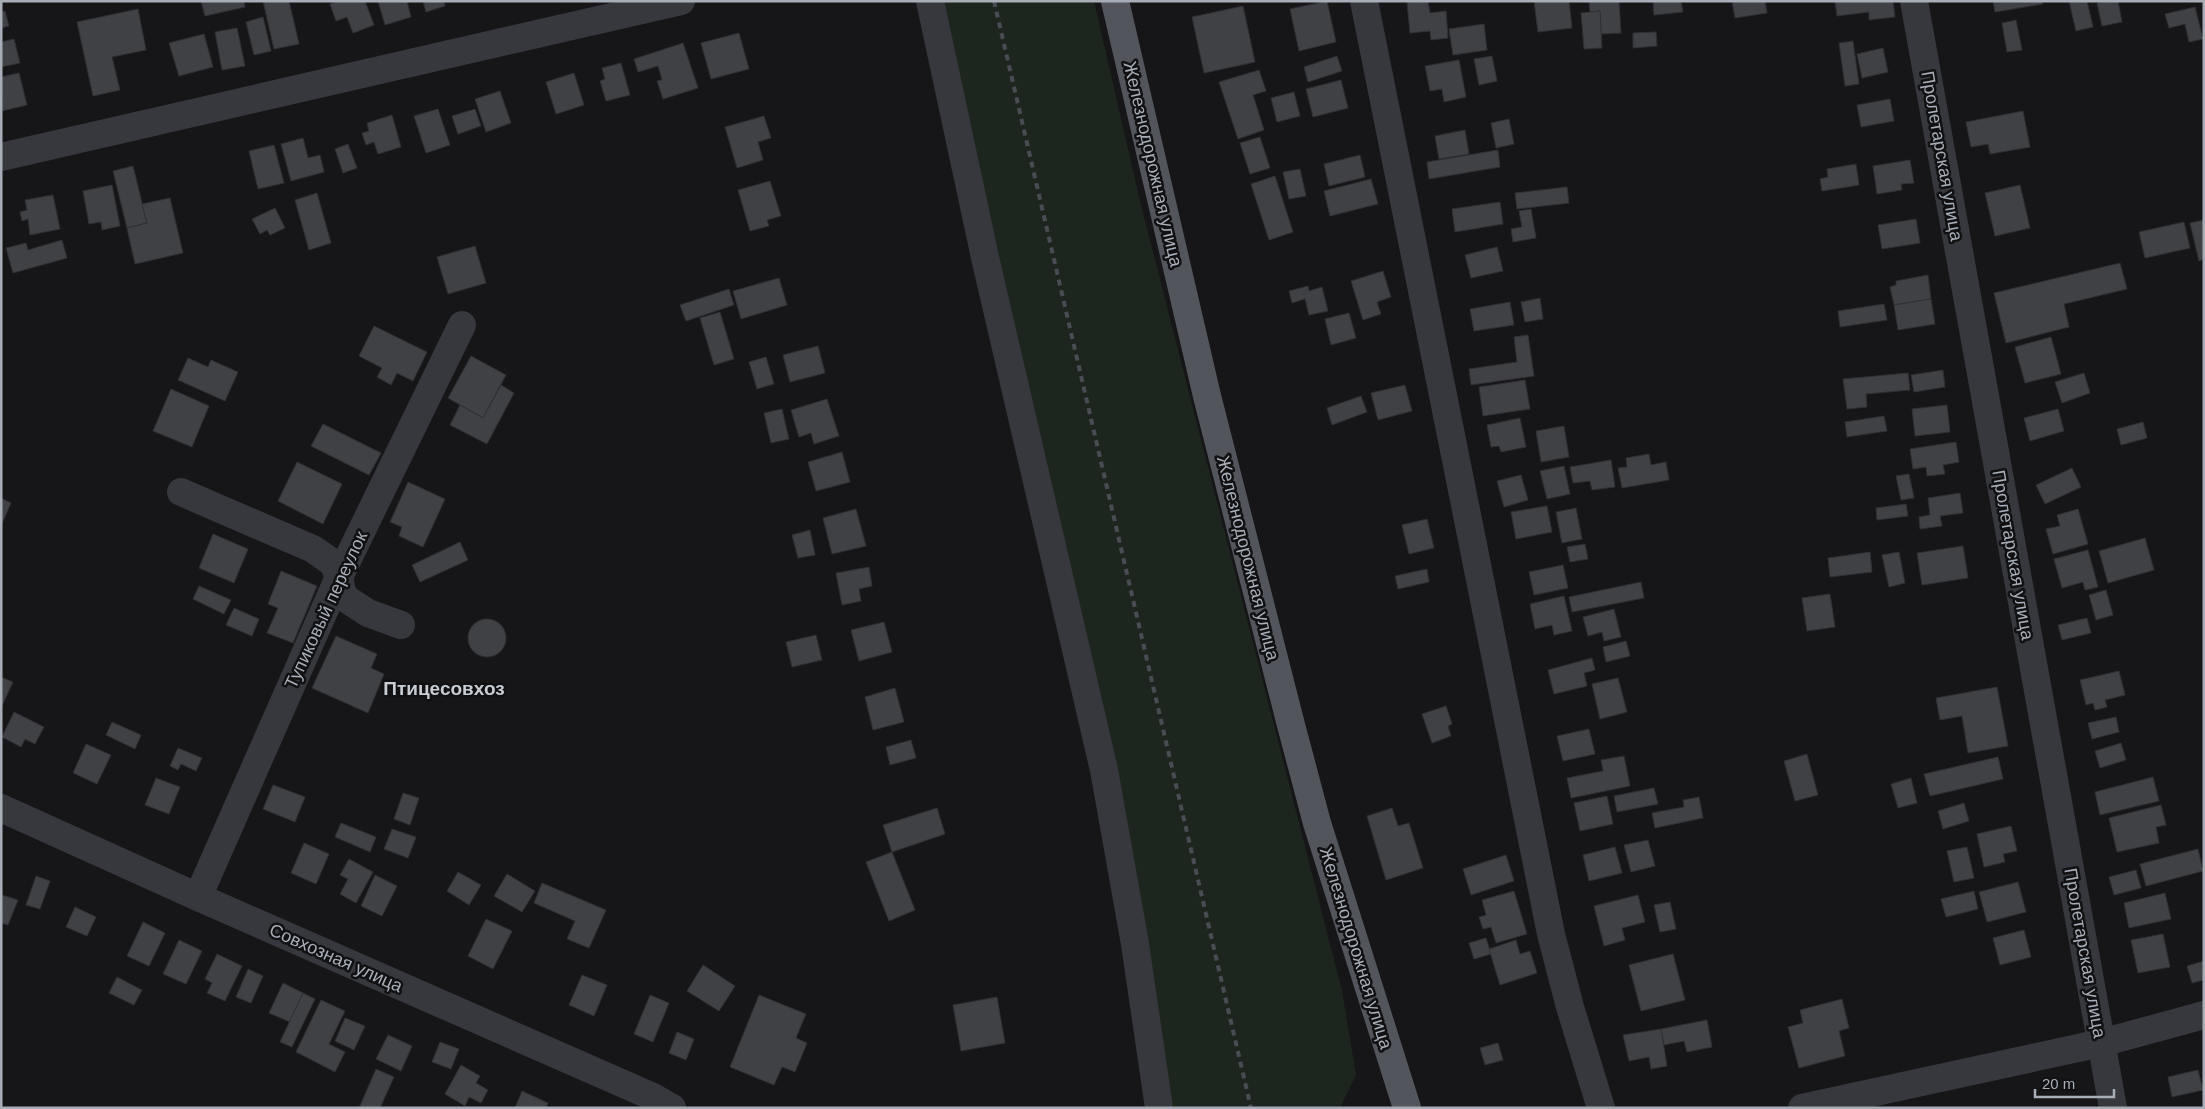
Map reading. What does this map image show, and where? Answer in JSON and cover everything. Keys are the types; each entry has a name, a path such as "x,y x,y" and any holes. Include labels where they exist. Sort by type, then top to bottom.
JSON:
{"main road":[{"name":"Железнодорожная улица","path":"1115,1 1209,405 1291,725 1317,823 1407,1108"}],"street":[{"path":"1,157 681,1"},
{"path":"930,1 986,262 1104,770 1135,944 1159,1108"},
{"path":"1364,1 1551,934 1570,1007 1601,1108"},
{"name":"Пролетарская улица","path":"1914,1 2113,1108"},
{"name":"Тупиковый переулок","path":"198,897 339,577 462,325"},
{"path":"181,492 313,548 332,562 345,598 368,613 401,625"},
{"name":"Совхозная улица","path":"1,808 198,897 651,1096 672,1108"},
{"path":"1802,1108 2101,1042 2204,1015"}],"shaded area":[{"path":"930,1 1094,1 1140,201 1342,991 1356,1075 1340,1108 1159,1108 1135,944"}],"building":[{"path":"201,1 244,1 245,7 205,16"},
{"path":"263,1 289,1 299,44 274,49"},
{"path":"338,1 365,1 374,25 353,33 347,17 336,21 330,4"},
{"path":"378,1 407,1 411,17 385,25"},
{"path":"423,1 444,1 445,6 426,12"},
{"path":"1327,1 1336,42 1299,51 1290,9"},
{"path":"1428,1 1430,13 1446,11 1448,38 1431,40 1430,31 1410,33 1407,2"},
{"path":"1534,1 1569,1 1572,28 1538,32"},
{"path":"1589,1 1619,1 1621,33 1601,34 1600,11 1590,12"},
{"path":"1653,1 1681,1 1683,12 1654,15"},
{"path":"1732,1 1765,1 1767,13 1735,18"},
{"path":"1835,1 1893,1 1895,17 1869,20 1869,12 1837,16"},
{"path":"1993,1 2042,1 2043,4 1995,12"},
{"path":"2069,1 2087,1 2093,27 2076,31"},
{"path":"2118,1 2122,22 2102,26 2097,3"},
{"path":"1243,6 1255,62 1204,73 1192,17"},
{"path":"2195,7 2203,39 2189,42 2185,24 2169,28 2165,14"},
{"path":"138,9 146,50 112,57 120,90 93,96 77,22"},
{"path":"5,11 9,26 1,28 1,12"},
{"path":"1600,11 1602,48 1584,49 1581,13"},
{"path":"263,17 271,51 254,55 246,22"},
{"path":"2016,20 2022,50 2007,52 2002,23"},
{"path":"1484,24 1487,50 1453,55 1449,29"},
{"path":"237,28 245,66 222,70 215,32"},
{"path":"1656,32 1657,46 1633,48 1633,33"},
{"path":"739,33 749,69 711,79 701,43"},
{"path":"204,34 213,67 179,76 169,43"},
{"path":"14,39 20,63 1,67 1,42"},
{"path":"1853,41 1859,84 1845,86 1839,43"},
{"path":"683,43 698,88 663,99 657,81 662,80 658,66 638,72 634,59"},
{"path":"1883,48 1888,72 1862,78 1857,54"},
{"path":"1337,56 1342,71 1308,82 1304,67"},
{"path":"1492,56 1497,81 1479,85 1474,59"},
{"path":"1459,60 1466,97 1444,102 1442,89 1430,91 1425,66"},
{"path":"621,63 630,95 606,101 600,81 605,79 602,68"},
{"path":"1259,70 1266,91 1253,95 1264,130 1238,139 1219,82"},
{"path":"19,73 27,105 2,111 1,77"},
{"path":"574,73 584,105 556,114 546,82"},
{"path":"1341,80 1348,108 1313,117 1306,89"},
{"path":"500,91 511,123 486,132 475,99"},
{"path":"1294,92 1300,116 1277,122 1271,98"},
{"path":"1890,99 1894,121 1861,127 1857,105"},
{"path":"438,109 450,145 426,153 414,116"},
{"path":"475,109 481,126 458,134 452,116"},
{"path":"2023,111 2030,147 1990,154 1988,144 1971,147 1966,122"},
{"path":"392,115 401,147 378,154 374,142 366,145 362,133 369,131 367,123"},
{"path":"764,116 771,138 758,142 763,160 737,168 725,127"},
{"path":"1509,119 1514,144 1496,148 1491,123"},
{"path":"1465,130 1469,154 1439,159 1435,136"},
{"path":"1260,137 1270,168 1250,174 1240,143"},
{"path":"303,138 308,158 320,155 324,172 291,181 281,144"},
{"path":"348,144 357,168 343,173 335,149"},
{"path":"274,145 284,183 258,189 249,151"},
{"path":"1498,150 1500,167 1429,179 1427,162"},
{"path":"1360,155 1365,177 1329,186 1324,164"},
{"path":"1910,160 1914,183 1901,184 1902,190 1877,194 1873,166"},
{"path":"1856,164 1859,185 1822,191 1820,179 1828,177 1827,169"},
{"path":"133,166 147,223 127,228 113,171"},
{"path":"1300,169 1306,196 1289,199 1283,172"},
{"path":"1275,176 1293,232 1269,240 1251,184"},
{"path":"1371,179 1378,204 1330,216 1324,191"},
{"path":"770,181 781,216 767,220 769,226 750,231 738,190"},
{"path":"112,185 120,226 102,230 101,222 89,224 83,191"},
{"path":"2020,185 2030,228 1995,236 1985,193"},
{"path":"1567,187 1569,203 1517,209 1515,193"},
{"path":"317,193 331,243 309,250 295,200"},
{"path":"53,195 60,229 30,235 28,219 22,221 20,212 27,210 25,200"},
{"path":"170,198 183,253 135,264 127,228 147,223 142,204"},
{"path":"1500,202 1503,224 1455,232 1452,209"},
{"path":"275,208 285,228 270,235 267,230 260,234 252,219"},
{"path":"1531,209 1536,238 1513,242 1511,229 1522,227 1519,211"},
{"path":"1916,219 1920,243 1882,249 1878,225"},
{"path":"2204,220 2204,259 2199,261 2190,223"},
{"path":"2184,222 2190,248 2145,258 2139,232"},
{"path":"62,240 67,258 13,273 6,248 26,243 28,250"},
{"path":"475,246 486,283 448,294 437,257"},
{"path":"1497,247 1503,271 1471,278 1465,255"},
{"path":"2120,263 2127,289 2064,304 2069,327 2006,343 1994,293"},
{"path":"1383,271 1391,297 1377,302 1381,314 1363,320 1351,281"},
{"path":"1928,275 1931,299 1894,305 1890,287 1896,285 1896,281"},
{"path":"779,278 787,305 741,319 733,291"},
{"path":"1308,286 1309,291 1322,287 1328,311 1309,315 1305,299 1292,303 1289,291"},
{"path":"729,289 734,305 686,321 680,305"},
{"path":"1540,298 1543,319 1525,322 1521,302"},
{"path":"1931,299 1935,324 1898,330 1894,305"},
{"path":"1510,302 1514,325 1474,331 1470,309"},
{"path":"1884,304 1887,320 1840,327 1838,311"},
{"path":"720,312 734,359 714,365 700,318"},
{"path":"1349,313 1356,338 1331,345 1325,319"},
{"path":"374,326 427,352 413,381 397,373 391,385 377,377 382,368 359,356"},
{"path":"1528,335 1534,376 1471,385 1469,369 1517,362 1514,337"},
{"path":"2051,337 2061,374 2025,383 2015,347"},
{"path":"818,346 825,373 790,382 783,355"},
{"path":"471,356 506,375 483,418 448,398"},
{"path":"766,357 774,384 757,389 749,362"},
{"path":"188,358 208,367 211,360 238,372 225,401 178,380"},
{"path":"1943,370 1945,387 1914,392 1911,375"},
{"path":"1908,373 1910,390 1866,394 1867,407 1847,409 1843,379"},
{"path":"2084,373 2090,393 2062,403 2055,382"},
{"path":"1525,380 1530,409 1483,416 1479,387"},
{"path":"501,385 514,393 487,444 450,425 460,405 483,418"},
{"path":"1405,385 1412,411 1378,420 1371,393"},
{"path":"171,389 209,406 192,447 153,431"},
{"path":"1361,396 1367,412 1332,425 1327,408"},
{"path":"827,399 839,436 814,444 811,433 799,437 791,410"},
{"path":"1947,405 1950,432 1915,436 1912,409"},
{"path":"782,409 789,439 771,443 764,413"},
{"path":"2058,409 2064,431 2030,441 2024,418"},
{"path":"1884,416 1887,431 1847,437 1845,422"},
{"path":"1520,418 1526,447 1501,452 1499,446 1491,447 1487,425"},
{"path":"2143,422 2147,438 2121,445 2117,429"},
{"path":"323,424 381,453 369,475 311,446"},
{"path":"1564,426 1569,457 1541,462 1536,431"},
{"path":"1956,442 1959,462 1943,465 1945,474 1927,476 1926,467 1913,469 1910,449"},
{"path":"842,452 850,482 816,491 808,462"},
{"path":"1649,454 1651,465 1666,462 1669,480 1622,488 1618,468 1627,467 1626,458"},
{"path":"1611,460 1615,487 1592,490 1590,481 1573,483 1570,467"},
{"path":"297,462 342,484 323,524 278,501"},
{"path":"1564,466 1570,494 1547,499 1540,471"},
{"path":"2072,468 2081,487 2045,504 2036,485"},
{"path":"1909,474 1914,498 1901,500 1896,476"},
{"path":"1521,475 1528,500 1504,507 1497,481"},
{"path":"408,482 445,499 423,547 399,536 402,527 390,522"},
{"path":"1960,493 1963,513 1940,516 1942,526 1920,529 1919,517 1930,515 1928,498"},
{"path":"1,498 11,503 1,526"},
{"path":"1906,504 1908,516 1877,520 1876,508"},
{"path":"1547,506 1552,532 1516,539 1511,512"},
{"path":"1576,508 1582,539 1562,543 1556,512"},
{"path":"856,509 866,546 832,554 823,518"},
{"path":"2078,509 2088,544 2053,554 2046,529 2060,526 2057,515"},
{"path":"1427,519 1434,548 1409,554 1402,525"},
{"path":"810,530 815,555 798,558 792,535"},
{"path":"213,534 248,549 234,583 199,568"},
{"path":"2145,538 2154,570 2108,583 2099,551"},
{"path":"460,542 468,560 420,582 412,565"},
{"path":"1585,544 1588,559 1570,562 1567,547"},
{"path":"1963,546 1968,578 1922,585 1917,553"},
{"path":"2088,550 2098,587 2085,590 2083,582 2062,588 2054,559"},
{"path":"1870,552 1872,572 1830,577 1828,558"},
{"path":"1899,552 1905,583 1889,587 1882,555"},
{"path":"1563,565 1568,588 1534,595 1529,572"},
{"path":"869,567 872,586 859,589 861,601 842,605 836,573"},
{"path":"1427,569 1429,582 1398,589 1395,576"},
{"path":"281,571 317,586 293,643 267,633 278,608 268,604"},
{"path":"1641,582 1644,598 1572,612 1569,597"},
{"path":"199,586 231,600 224,614 193,599"},
{"path":"2106,590 2113,615 2096,620 2089,595"},
{"path":"1830,594 1835,627 1807,631 1802,598"},
{"path":"1564,596 1572,631 1554,635 1552,625 1535,629 1530,604"},
{"path":"234,608 259,619 252,636 226,625"},
{"path":"1614,609 1621,637 1604,641 1602,632 1588,636 1583,617"},
{"path":"2087,618 2091,633 2062,640 2058,625"},
{"path":"487,619 501,624 506,638 501,652 487,657 473,652 468,638 473,624"},
{"path":"884,622 892,652 859,661 851,630"},
{"path":"816,635 822,660 792,667 786,642"},
{"path":"336,636 377,654 371,668 384,674 368,713 312,688"},
{"path":"1626,641 1630,656 1606,662 1603,647"},
{"path":"1592,658 1595,670 1584,673 1587,686 1554,694 1548,670"},
{"path":"2119,671 2125,695 2105,700 2107,707 2095,710 2093,703 2086,705 2080,680"},
{"path":"1,677 13,682 1,708"},
{"path":"1618,678 1627,712 1600,719 1592,684"},
{"path":"1997,687 2008,746 1968,753 1962,716 1940,720 1936,698"},
{"path":"895,688 904,722 873,730 865,697"},
{"path":"1446,706 1452,724 1448,726 1451,736 1432,743 1422,714"},
{"path":"14,712 44,727 35,744 25,739 21,747 2,737"},
{"path":"2116,717 2119,732 2092,739 2088,723"},
{"path":"112,722 141,735 135,749 106,735"},
{"path":"1589,729 1595,754 1563,761 1557,736"},
{"path":"911,740 916,758 890,765 886,747"},
{"path":"2121,743 2126,760 2100,768 2095,751"},
{"path":"86,744 111,755 97,784 73,773"},
{"path":"178,748 202,758 196,771 181,764 178,770 170,766"},
{"path":"1807,754 1818,795 1795,801 1784,761"},
{"path":"1624,756 1630,786 1571,798 1567,778 1603,771 1601,760"},
{"path":"1998,757 2003,779 1930,796 1924,774"},
{"path":"2153,777 2159,801 2100,815 2095,792"},
{"path":"156,778 180,787 169,814 145,805"},
{"path":"1911,778 1917,803 1898,808 1891,784"},
{"path":"273,785 305,797 295,822 263,809"},
{"path":"1654,788 1658,804 1617,812 1614,796"},
{"path":"403,793 419,798 410,825 394,819"},
{"path":"1607,796 1613,824 1580,831 1574,803"},
{"path":"1699,797 1703,818 1655,828 1652,813 1684,807 1683,800"},
{"path":"1964,803 1969,821 1943,829 1938,811"},
{"path":"2161,805 2166,825 2156,827 2159,843 2117,852 2109,818"},
{"path":"937,808 945,834 892,852 883,825"},
{"path":"1392,808 1398,826 1409,823 1423,868 1386,880 1367,816"},
{"path":"341,823 376,837 370,852 335,837"},
{"path":"2011,826 2017,851 2003,854 2005,862 1984,867 1977,834"},
{"path":"392,829 416,837 408,858 384,849"},
{"path":"1648,840 1655,866 1631,872 1624,845"},
{"path":"304,843 329,854 316,884 291,873"},
{"path":"1615,847 1622,873 1589,881 1583,855"},
{"path":"1967,847 1974,878 1954,882 1947,851"},
{"path":"2198,849 2203,871 2146,886 2140,864"},
{"path":"892,852 915,910 889,921 866,862"},
{"path":"1506,855 1514,881 1471,895 1463,869"},
{"path":"349,859 373,872 356,903 340,894 348,879 340,875"},
{"path":"2136,870 2141,888 2114,895 2109,877"},
{"path":"458,872 481,885 469,905 447,891"},
{"path":"507,874 535,891 522,912 494,896"},
{"path":"375,875 397,886 382,916 361,906"},
{"path":"36,876 50,881 40,909 26,905"},
{"path":"2018,882 2026,912 1987,922 1979,892"},
{"path":"542,883 606,910 589,948 567,939 575,921 534,903"},
{"path":"1514,891 1527,934 1496,943 1491,927 1483,929 1479,917 1486,915 1482,900"},
{"path":"1974,891 1978,909 1946,917 1941,899"},
{"path":"2165,893 2171,919 2129,928 2124,903"},
{"path":"2,895 18,900 8,925 1,923"},
{"path":"1638,895 1645,922 1622,928 1625,940 1604,946 1594,906"},
{"path":"1670,902 1676,929 1660,932 1654,905"},
{"path":"75,907 96,917 87,936 66,927"},
{"path":"486,919 512,931 493,969 468,956"},
{"path":"143,922 165,933 149,966 127,956"},
{"path":"2024,930 2031,957 2000,965 1993,938"},
{"path":"2163,934 2170,967 2138,973 2131,940"},
{"path":"1486,938 1491,954 1474,959 1469,943"},
{"path":"179,940 202,951 186,984 163,974"},
{"path":"1516,940 1520,954 1530,951 1537,973 1500,985 1489,949"},
{"path":"217,954 242,966 225,1001 207,993 212,983 205,979"},
{"path":"1673,954 1685,1000 1641,1011 1629,965"},
{"path":"2204,961 2204,980 2192,983 2187,966"},
{"path":"703,965 735,986 719,1011 687,991"},
{"path":"248,969 263,976 251,1003 236,997"},
{"path":"582,975 607,985 594,1016 569,1005"},
{"path":"117,977 142,990 134,1005 109,993"},
{"path":"283,983 303,993 290,1022 269,1013"},
{"path":"303,993 315,999 292,1047 280,1042"},
{"path":"650,995 669,1003 653,1042 634,1034"},
{"path":"759,995 806,1014 796,1038 807,1043 795,1072 782,1067 774,1085 730,1067"},
{"path":"997,997 1005,1043 961,1051 953,1005"},
{"path":"1842,999 1849,1028 1839,1031 1845,1056 1799,1068 1788,1027 1803,1023 1800,1010"},
{"path":"321,1000 345,1011 329,1044 345,1052 335,1072 296,1052"},
{"path":"345,1018 365,1026 354,1050 335,1041"},
{"path":"1707,1020 1712,1047 1687,1052 1684,1041 1664,1045 1661,1029"},
{"path":"1661,1029 1667,1066 1651,1069 1649,1057 1629,1061 1623,1035"},
{"path":"677,1032 694,1039 686,1060 669,1053"},
{"path":"388,1035 412,1046 401,1071 376,1059"},
{"path":"440,1042 459,1049 451,1069 432,1062"},
{"path":"1498,1043 1503,1060 1485,1065 1480,1048"},
{"path":"461,1065 480,1076 476,1083 488,1090 481,1103 469,1097 465,1106 445,1094"},
{"path":"376,1069 394,1077 380,1108 359,1108"},
{"path":"2198,1070 2203,1090 2172,1097 2168,1077"},
{"path":"522,1091 548,1103 546,1108 515,1108"}],"railway":[{"path":"994,1 1251,1108"}],"district":[{"name":"Птицесовхоз","path":"444,688"}]}
